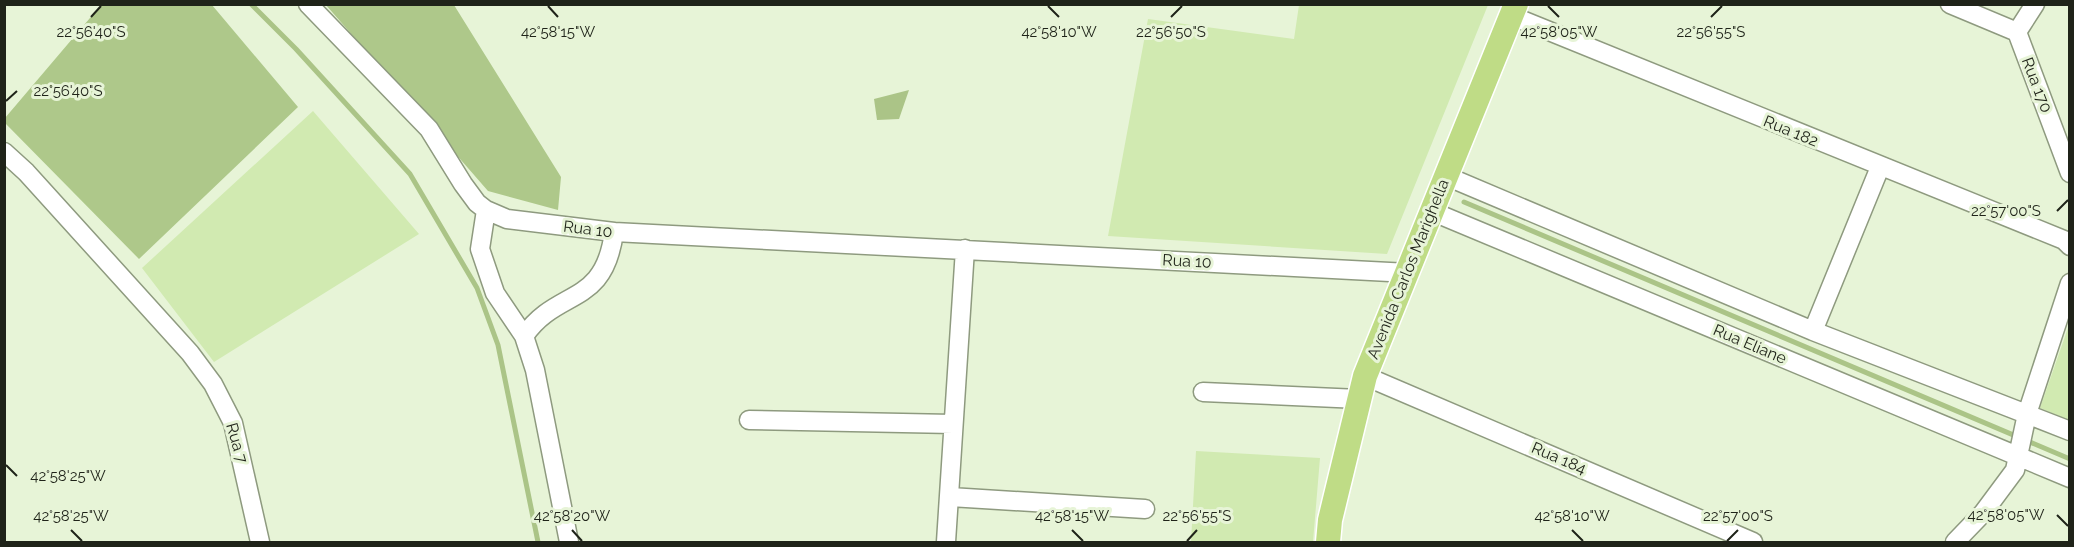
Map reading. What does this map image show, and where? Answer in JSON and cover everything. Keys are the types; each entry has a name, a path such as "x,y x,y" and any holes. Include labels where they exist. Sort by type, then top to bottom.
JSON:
{"main road":[{"name":"Avenida Carlos Marighella","path":"1328,543 1330,519 1365,376 1409,273 1431,211 1514,10"}],"street":[{"path":"308,4 429,129 477,203 486,210 480,249 495,293 524,336 535,369 569,543"},
{"path":"1950,4 2017,32 2035,4"},
{"name":"Rua 182","path":"1514,10 1880,167 2064,240 2070,246"},
{"name":"Rua 170","path":"2017,32 2070,173"},
{"name":"Rua 7","path":"4,152 26,172 190,354 213,384 233,423 260,543"},
{"path":"1813,331 1880,167"},
{"path":"1446,176 1813,331 2070,431"},
{"name":"Rua 10","path":"486,210 507,219 614,232 1409,273"},
{"name":"Rua Eliane","path":"1431,211 2070,478"},
{"path":"524,336 541,315 581,293 598,279 610,255 614,232"},
{"path":"946,543 965,249"},
{"path":"1955,543 1983,513 2015,470 2027,414 2070,283"},
{"name":"Rua 184","path":"1365,376 1753,543"},
{"path":"1203,392 1359,399"},
{"path":"749,420 953,424"},
{"path":"950,497 1145,509"}],"shaded area":[{"path":"101,5 212,5 298,107 139,259 5,123 5,118"},
{"path":"326,5 454,5 561,177 558,210 488,191"},
{"path":"1299,5 1488,5 1387,254 1108,236 1148,19 1294,39"},
{"path":"909,90 899,119 877,120 874,99"},
{"path":"313,111 419,234 214,362 142,268"},
{"path":"2069,325 2069,420 2040,408"},
{"path":"1196,451 1320,458 1313,542 1191,542"}],"waterway":[{"path":"251,4 296,49 410,174 477,288 498,345 538,542"},
{"path":"1464,202 2070,459"}]}
